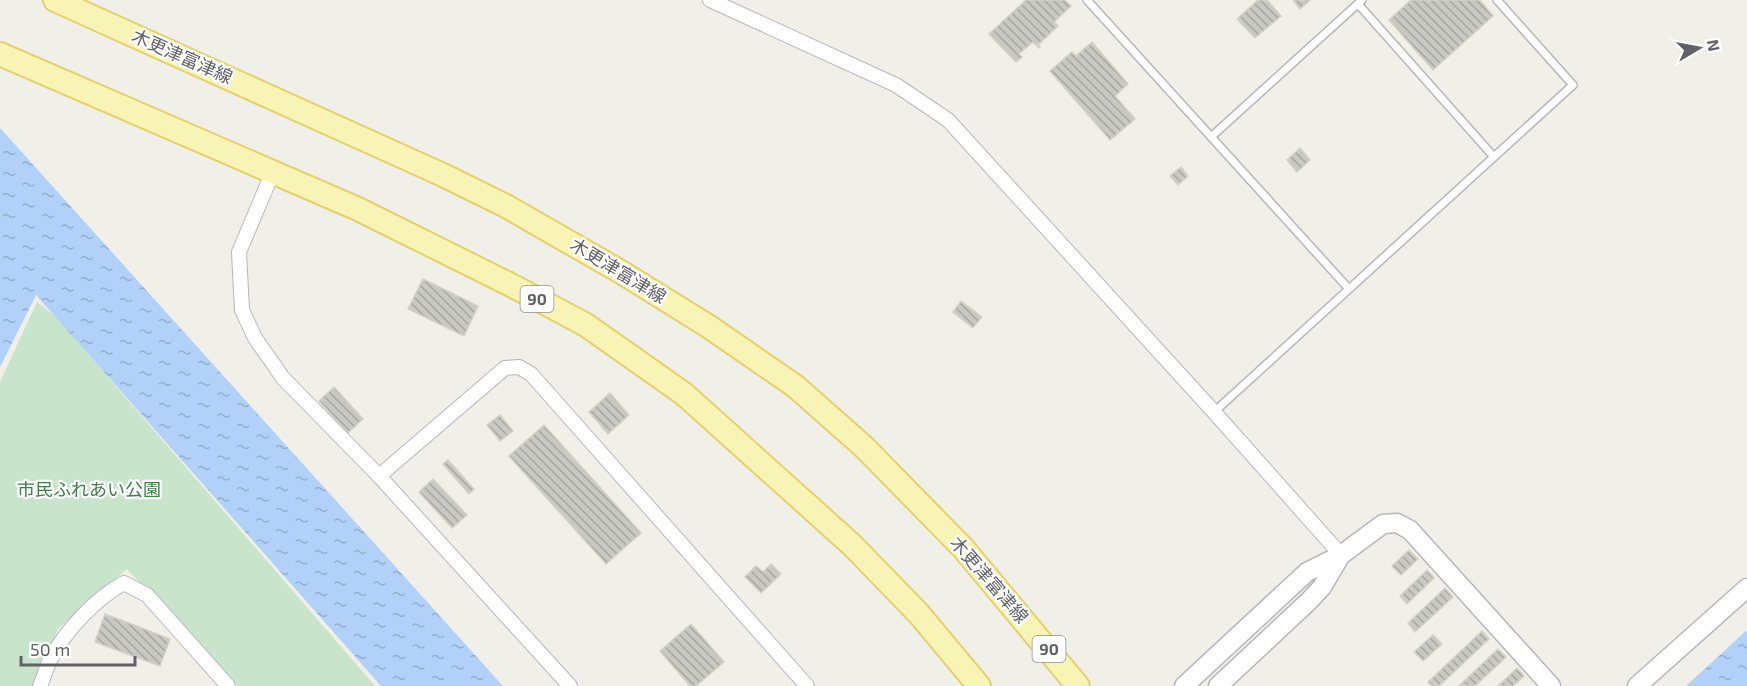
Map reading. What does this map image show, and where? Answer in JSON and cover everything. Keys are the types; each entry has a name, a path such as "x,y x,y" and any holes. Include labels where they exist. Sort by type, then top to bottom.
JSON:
{"main road":[{"name":"木更津富津線","path":"56,0 432,170 495,201 557,235 708,326 795,386 864,447 963,548 1078,686"},
{"name":"90","path":"0,54 357,209 586,325 684,394 852,544 919,615 979,686"}],"street":[{"path":"711,0 896,85 948,120 1341,555"},
{"path":"272,174 239,252 242,310 255,338 283,378 379,476 570,686"},
{"path":"379,476 505,368 519,367 531,374 807,686"},
{"path":"1184,686 1307,572 1341,555 1383,524 1397,523 1406,527 1551,686"},
{"path":"1218,686 1309,601 1322,586 1341,555"},
{"path":"40,686 51,659 69,634 108,592 124,583 147,595 228,686"},
{"path":"1637,686 1747,588"}],"lane":[{"path":"1087,0 1349,289"},
{"path":"1214,412 1573,85 1497,0"},
{"path":"1211,137 1360,2 1494,157"}],"green space":[{"name":"市民ふれあい公園","path":"37,302 55,316 375,686 237,686 127,569 58,629 34,686 0,686 0,382"}],"water":[{"path":"0,128 503,686 381,686 36,295 0,367"},
{"path":"1747,630 1747,686 1686,686"}],"building":[{"path":"1026,0 1065,0 1071,6 1054,22 1058,26 1038,45 1040,47 1033,42 1019,54 1022,57 1016,62 989,34"},
{"path":"1258,0 1267,0 1281,16 1255,38 1237,19"},
{"path":"1293,0 1310,0 1300,9"},
{"path":"1411,0 1480,0 1493,16 1433,70 1389,20"},
{"path":"1092,42 1128,84 1115,96 1135,119 1110,140 1050,71 1072,52 1076,56"},
{"path":"1300,148 1310,160 1297,172 1287,160"},
{"path":"1181,167 1188,176 1178,185 1170,176"},
{"path":"423,279 478,306 464,336 408,309"},
{"path":"961,301 982,317 973,328 953,312"},
{"path":"334,387 363,419 348,433 319,401"},
{"path":"610,393 629,415 608,434 589,412"},
{"path":"500,415 513,431 500,441 487,425"},
{"path":"544,425 641,533 606,564 509,456"},
{"path":"448,460 474,489 469,494 443,464"},
{"path":"433,479 467,515 452,528 419,492"},
{"path":"1409,550 1418,559 1401,575 1392,566"},
{"path":"771,564 781,574 761,593 745,577 756,566 763,572"},
{"path":"1427,570 1434,578 1407,604 1400,596"},
{"path":"1445,588 1453,597 1415,632 1408,623"},
{"path":"105,614 170,639 160,666 95,642"},
{"path":"691,624 724,662 696,686 690,686 660,651"},
{"path":"1482,631 1489,639 1439,686 1432,686 1428,682"},
{"path":"1433,635 1442,644 1423,661 1414,652"},
{"path":"1498,649 1506,657 1475,686 1459,686"},
{"path":"1517,668 1524,676 1513,686 1498,686"}]}
